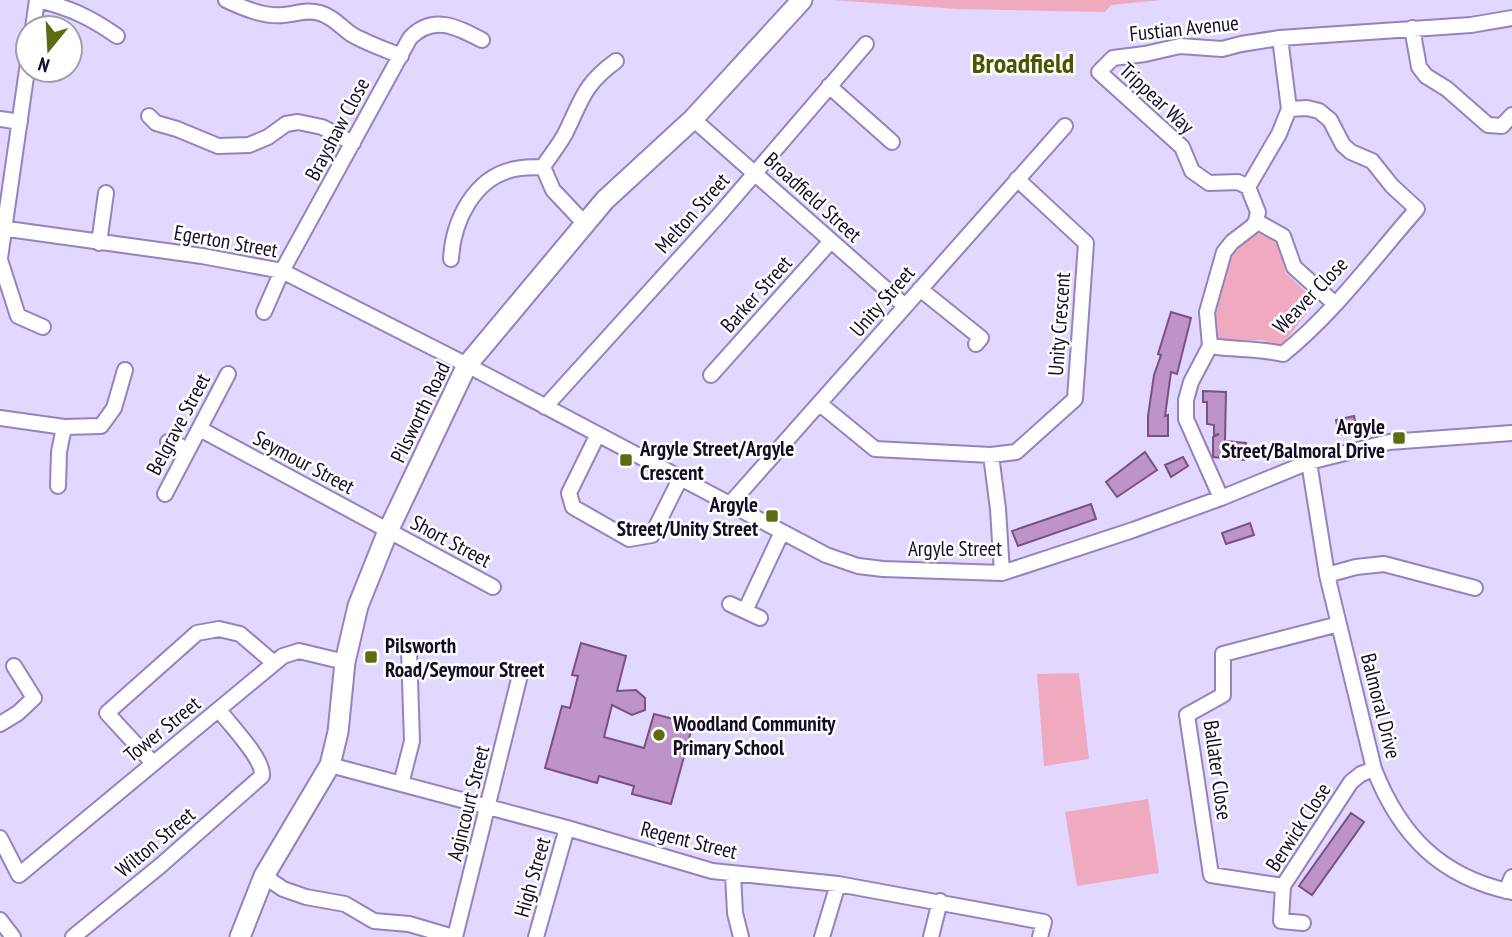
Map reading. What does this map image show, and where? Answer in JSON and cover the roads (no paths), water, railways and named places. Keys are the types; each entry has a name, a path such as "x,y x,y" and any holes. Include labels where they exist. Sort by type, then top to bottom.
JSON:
{"street":[{"path":"37,0 70,8 117,36"},
{"path":"226,0 271,15 299,11 321,13 363,40 401,55"},
{"name":"Pilsworth Road","path":"240,937 264,876 330,765 338,732 345,662 358,606 388,531 467,365 605,200 693,119 802,0"},
{"name":"Fustian Avenue","path":"1099,72 1113,58 1180,46 1222,49 1280,38 1471,25 1512,18"},
{"name":"Brayshaw Close","path":"264,312 282,271 401,55 417,31 431,24 448,26 482,40"},
{"path":"1412,28 1419,68 1426,76 1447,89 1488,125 1496,128 1502,126 1512,115"},
{"path":"1221,498 1185,419 1186,400 1191,382 1210,346 1207,312 1224,252 1256,221 1258,212 1248,187 1279,134 1289,109 1280,38"},
{"name":"Melton Street","path":"545,407 755,174 866,44"},
{"path":"543,167 564,136 588,86 598,74 616,61"},
{"name":"Trippear Way","path":"1099,72 1182,147 1192,171 1209,183 1238,182 1248,187"},
{"path":"25,84 0,259 19,316 43,327"},
{"path":"829,86 892,142"},
{"name":"Weaver Close","path":"1210,346 1236,350 1258,348 1283,354 1301,340 1417,209 1371,161 1351,152 1343,145 1330,120 1319,111 1307,108 1289,109"},
{"path":"149,116 156,123 225,147 259,142 286,124 298,122 322,127 353,143"},
{"path":"0,119 20,122"},
{"name":"Broadfield Street","path":"693,119 905,306"},
{"name":"Unity Street","path":"730,504 1065,125"},
{"path":"543,167 553,190 585,224"},
{"path":"451,259 452,239 459,218 477,191 493,178 513,169 543,167"},
{"name":"Unity Crescent","path":"820,404 875,449 991,455 1016,452 1075,399 1086,243 1017,179"},
{"path":"99,243 106,193"},
{"path":"1256,221 1283,236 1294,267 1335,303"},
{"name":"Egerton Street","path":"3,229 202,256 282,271 467,365"},
{"name":"Barker Street","path":"711,375 831,241"},
{"path":"920,289 981,338 976,344"},
{"name":"Argyle Street","path":"467,365 782,533 839,561 858,566 1002,573 1133,530 1309,462 1389,442 1512,433"},
{"path":"0,418 64,427 101,426 114,408 125,370"},
{"name":"Belgrave Street","path":"165,494 228,374"},
{"path":"58,486 59,452 64,427"},
{"name":"Seymour Street","path":"200,429 388,531"},
{"path":"597,436 569,493 573,507 629,538 652,536 680,478"},
{"path":"168,442 187,452"},
{"path":"991,455 1002,573"},
{"name":"Balmoral Drive","path":"1309,462 1327,575 1374,769 1386,799 1417,843 1438,860 1473,881 1509,892"},
{"name":"Short Street","path":"388,531 493,587"},
{"path":"745,611 782,533"},
{"path":"1327,575 1384,564 1475,588"},
{"path":"730,604 760,618"},
{"name":"Ballater Close","path":"1283,886 1211,875 1187,715 1223,695 1223,654 1339,624"},
{"path":"153,763 107,713 197,633 219,629 240,634 274,663"},
{"path":"401,784 412,741 409,650"},
{"name":"Tower Street","path":"0,838 19,875 283,656 299,651 345,662"},
{"path":"0,724 18,713 34,698 15,666"},
{"name":"Agincourt Street","path":"454,937 489,809 519,679"},
{"name":"Wilton Street","path":"73,937 160,866 262,776 263,768 219,710"},
{"name":"Regent Street","path":"330,765 567,828 699,868 838,884 1044,922 1041,937"},
{"name":"Berwick Close","path":"1303,922 1282,921 1283,886 1351,782 1374,769"},
{"name":"High Street","path":"536,937 567,828"},
{"path":"733,874 735,913 741,937"},
{"path":"264,876 283,889 306,897 345,904 374,921 409,925 454,937"},
{"path":"1509,892 1512,877"},
{"path":"822,937 838,884"},
{"path":"931,937 940,901"},
{"path":"0,920 13,937"}],"place":[{"name":"Argyle Street/Balmoral Drive","path":"1399,438"},
{"name":"Argyle Street/Argyle Crescent","path":"626,460"},
{"name":"Argyle Street/Unity Street","path":"772,516"},
{"name":"Pilsworth Road/Seymour Street","path":"371,657"},
{"name":"Woodland Community Primary School","path":"659,735"}],"district":[{"name":"Broadfield","path":"1023,62"}]}
